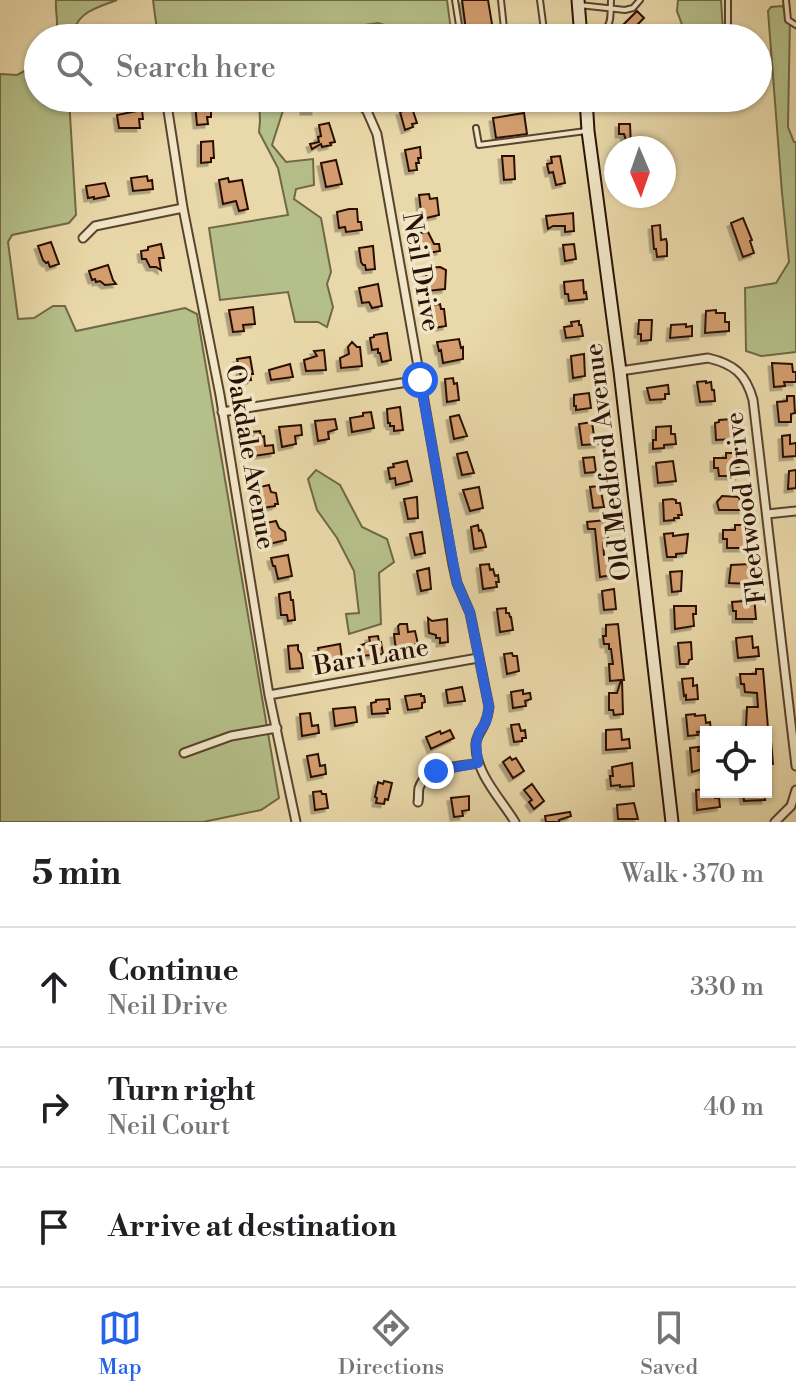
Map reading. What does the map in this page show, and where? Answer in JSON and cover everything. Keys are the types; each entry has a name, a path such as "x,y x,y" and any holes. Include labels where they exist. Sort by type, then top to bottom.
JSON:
{"street":[{"path":"578,3 580,24"},
{"name":"Oakdale Avenue","path":"168,112 269,695 296,822"},
{"name":"Neil Drive","path":"367,112 377,134 457,583 470,613 489,707 476,744 478,763"},
{"name":"Old Medford Avenue","path":"587,112 672,822"},
{"path":"83,238 95,226 183,208"},
{"name":"Fleetwood Drive","path":"620,371 708,358 721,361 742,374 749,384 796,766"},
{"path":"222,412 420,380"},
{"path":"767,514 796,511"},
{"name":"Bari Lane","path":"269,695 478,658"},
{"path":"184,753 231,736 277,728"},
{"path":"418,802 420,786 428,775 478,763 515,822"},
{"path":"775,822 791,806 796,790"}],"lane":[{"path":"455,0 459,24"},
{"path":"501,0 504,24"},
{"path":"540,0 543,24"},
{"path":"610,24 611,0"},
{"path":"578,3 625,10 633,8 640,0"},
{"path":"728,0 728,24"},
{"path":"786,0 788,20 796,25"},
{"path":"476,128 479,145 588,131"}],"green space":[{"path":"56,0 117,0 95,9 76,24 57,23"},
{"path":"153,0 447,0 450,24 378,23 156,24"},
{"path":"678,0 721,0 723,24 682,24 677,11"},
{"path":"782,6 790,17 788,127 796,142 796,352 761,356 746,351 745,288 776,283 789,262 772,63 772,24 769,24 768,11 771,7"},
{"path":"24,71 24,112 70,112 76,215 69,223 12,235 8,242 18,319 34,318 53,306 65,306 76,331 185,308 197,314 279,798 261,810 203,822 0,822 0,74 17,75"},
{"path":"260,112 283,112 272,145 286,162 313,159 314,185 296,189 294,199 321,218 331,272 327,284 333,307 327,327 318,322 295,322 288,292 220,300 209,228 288,215 278,168 259,132"},
{"path":"316,470 340,485 362,527 387,539 394,562 379,573 381,624 349,634 346,614 359,613 354,571 337,538 317,510 308,479"}],"building":[{"path":"462,0 488,0 492,24 465,24"},
{"path":"637,11 644,18 638,24 624,24"},
{"path":"142,112 140,128 119,128 117,115"},
{"path":"196,112 211,112 211,117 207,117 208,124 197,125"},
{"path":"400,112 413,112 417,123 405,130"},
{"path":"524,113 527,134 496,138 493,118"},
{"path":"329,123 335,142 312,149 310,144 319,142 318,137 321,136 319,125"},
{"path":"619,124 630,124 631,136 619,134"},
{"path":"213,141 214,158 211,162 201,163 201,142"},
{"path":"420,147 421,158 416,163 417,170 409,171 405,150"},
{"path":"502,156 514,156 515,179 504,180"},
{"path":"560,156 565,183 556,185 547,164 552,163 551,157"},
{"path":"336,160 342,184 326,187 321,163"},
{"path":"147,176 148,181 152,180 153,189 133,191 131,178"},
{"path":"228,178 229,182 242,180 248,209 239,211 236,201 223,204 219,180"},
{"path":"105,183 109,196 88,198 86,186"},
{"path":"429,194 430,199 437,198 439,215 422,219 419,195"},
{"path":"357,209 362,230 346,232 345,227 339,228 337,212"},
{"path":"573,213 574,231 565,232 565,226 548,229 546,216"},
{"path":"743,218 754,253 743,257 731,223"},
{"path":"660,225 661,240 666,239 667,243 667,256 657,257 652,226"},
{"path":"428,232 434,244 439,244 440,251 422,254 419,233"},
{"path":"51,242 59,264 50,267 43,260 38,246"},
{"path":"161,244 164,258 159,258 161,270 150,267 146,259 142,259 141,251"},
{"path":"574,244 576,259 565,261 563,245"},
{"path":"373,246 375,269 366,270 359,248"},
{"path":"108,265 116,284 105,285 92,280 89,271"},
{"path":"426,268 446,270 445,289 427,291"},
{"path":"583,280 587,299 569,301 564,282"},
{"path":"378,284 382,306 372,308 369,302 362,303 359,288"},
{"path":"440,304 444,309 446,326 434,328 432,305"},
{"path":"253,307 255,324 243,325 244,331 233,332 229,310"},
{"path":"716,310 716,313 725,313 729,331 705,333 706,311"},
{"path":"639,320 652,320 651,340 641,341"},
{"path":"579,321 583,336 566,338 564,327"},
{"path":"686,324 686,327 692,326 692,336 670,338 671,325"},
{"path":"387,333 391,360 382,362 378,349 372,350 370,338"},
{"path":"459,339 463,359 443,363 437,342"},
{"path":"352,342 360,347 362,366 341,368 340,358 349,354 348,347"},
{"path":"324,350 326,370 306,371 304,360 317,356 314,351"},
{"path":"584,354 585,376 573,378 571,356"},
{"path":"250,357 251,380 242,381 237,359"},
{"path":"772,363 792,364 796,382 784,382 785,386 774,387"},
{"path":"290,364 293,377 271,380 269,370"},
{"path":"453,378 454,384 457,383 459,400 447,402 445,379"},
{"path":"697,382 711,382 715,401 700,402"},
{"path":"668,385 669,394 665,394 665,399 650,400 647,388"},
{"path":"589,393 591,408 576,410 574,395"},
{"path":"787,396 794,396 795,413 791,414 791,422 779,422 777,402 787,401"},
{"path":"400,407 403,430 394,431 394,426 388,423 387,409"},
{"path":"371,412 374,428 352,432 350,418"},
{"path":"459,415 467,436 454,439 450,417"},
{"path":"335,419 337,429 328,432 329,439 318,441 315,421"},
{"path":"732,419 734,439 716,440 715,423"},
{"path":"592,422 598,444 582,445 579,424"},
{"path":"301,425 302,435 295,436 296,444 282,447 279,427"},
{"path":"671,426 676,444 653,449 656,427"},
{"path":"260,431 265,446 273,445 274,453 254,456 251,432"},
{"path":"790,435 790,444 796,443 796,456 783,457 782,436"},
{"path":"467,452 474,473 462,475 457,454"},
{"path":"726,453 736,453 739,476 719,476 718,468 714,468 714,458 726,458"},
{"path":"594,457 596,472 585,473 583,458"},
{"path":"407,461 412,481 396,485 395,478 390,479 388,468"},
{"path":"673,461 676,481 658,483 656,463"},
{"path":"796,470 796,488 788,489 789,471"},
{"path":"269,485 271,492 276,493 278,504 263,508 260,487"},
{"path":"600,486 604,507 593,508 590,487"},
{"path":"479,487 483,508 470,511 463,490"},
{"path":"722,496 739,497 742,510 719,510 717,502"},
{"path":"417,497 418,518 408,519 404,499"},
{"path":"672,499 680,503 682,515 664,521 663,500"},
{"path":"606,520 608,541 603,542 604,555 609,555 612,575 600,577 595,529 588,529 587,522"},
{"path":"276,521 285,532 286,540 269,544 266,523"},
{"path":"478,525 486,547 474,549 471,527"},
{"path":"735,525 747,525 748,548 727,548 723,530 735,530"},
{"path":"422,532 425,553 415,555 410,534"},
{"path":"673,533 673,536 688,534 686,553 667,557 664,534"},
{"path":"288,555 292,576 278,579 271,558"},
{"path":"489,564 490,570 493,569 495,576 498,575 499,582 496,582 497,587 483,589 480,565"},
{"path":"750,564 752,584 729,583 731,565"},
{"path":"429,568 431,589 421,591 417,571"},
{"path":"682,571 681,591 672,592 670,572"},
{"path":"614,589 616,609 604,610 602,591"},
{"path":"290,592 295,620 288,621 287,615 281,615 279,594"},
{"path":"754,596 756,619 736,619 732,602"},
{"path":"674,606 696,606 694,626 675,629"},
{"path":"506,608 513,630 500,632 497,609"},
{"path":"428,618 432,621 447,619 448,642 440,643 440,638 429,633"},
{"path":"400,624 407,624 408,632 415,631 418,644 396,651 394,634 399,634"},
{"path":"618,624 624,680 623,714 614,715 613,710 609,710 609,693 617,693 621,680 610,681 609,664 613,664 611,649 609,644 604,644 603,636 606,636 606,625"},
{"path":"378,636 383,654 361,656 359,646 370,642 369,637"},
{"path":"752,636 753,648 758,647 759,656 738,658 736,638"},
{"path":"691,642 692,659 688,664 680,664 678,643"},
{"path":"340,644 342,658 328,659 329,663 321,664 318,648"},
{"path":"298,645 303,668 290,669 288,646"},
{"path":"504,654 517,656 519,671 507,674"},
{"path":"756,669 763,669 768,726 746,726 747,707 758,707 757,693 745,692 740,674 756,674"},
{"path":"693,678 698,699 686,700 682,679"},
{"path":"462,687 465,701 448,703 446,690"},
{"path":"523,690 523,694 530,693 531,699 525,701 526,706 513,708 511,692"},
{"path":"421,694 425,702 422,708 408,710 405,696"},
{"path":"389,699 388,713 372,714 371,703"},
{"path":"355,707 357,722 335,726 333,709"},
{"path":"310,713 312,726 318,725 319,733 302,736 300,714"},
{"path":"686,715 705,715 706,723 710,722 710,726 700,726 698,735 688,736"},
{"path":"519,724 521,731 525,730 526,738 514,742 511,725"},
{"path":"621,729 622,740 629,739 630,748 606,750 606,730"},
{"path":"450,730 454,738 431,749 426,737"},
{"path":"699,747 700,751 700,770 692,772 690,748"},
{"path":"318,754 320,766 325,765 326,774 311,777 307,756"},
{"path":"510,757 512,760 516,758 524,771 513,778 503,762"},
{"path":"632,763 634,786 611,786 612,767"},
{"path":"384,781 392,783 388,800 385,799 384,804 376,803 378,782 383,784"},
{"path":"532,784 544,801 534,809 529,802 532,800 524,790"},
{"path":"696,790 700,790 700,798 719,798 720,807 697,810"},
{"path":"313,792 326,794 328,808 315,810"},
{"path":"469,796 469,810 462,811 463,816 454,817 451,798"},
{"path":"744,798 765,800 744,801"},
{"path":"634,803 638,819 618,819 617,805"},
{"path":"570,812 571,816 559,822 546,822 545,816"}],"route":[{"path":"420,380 457,583 470,613 489,707 476,744 478,763 436,771"}]}
